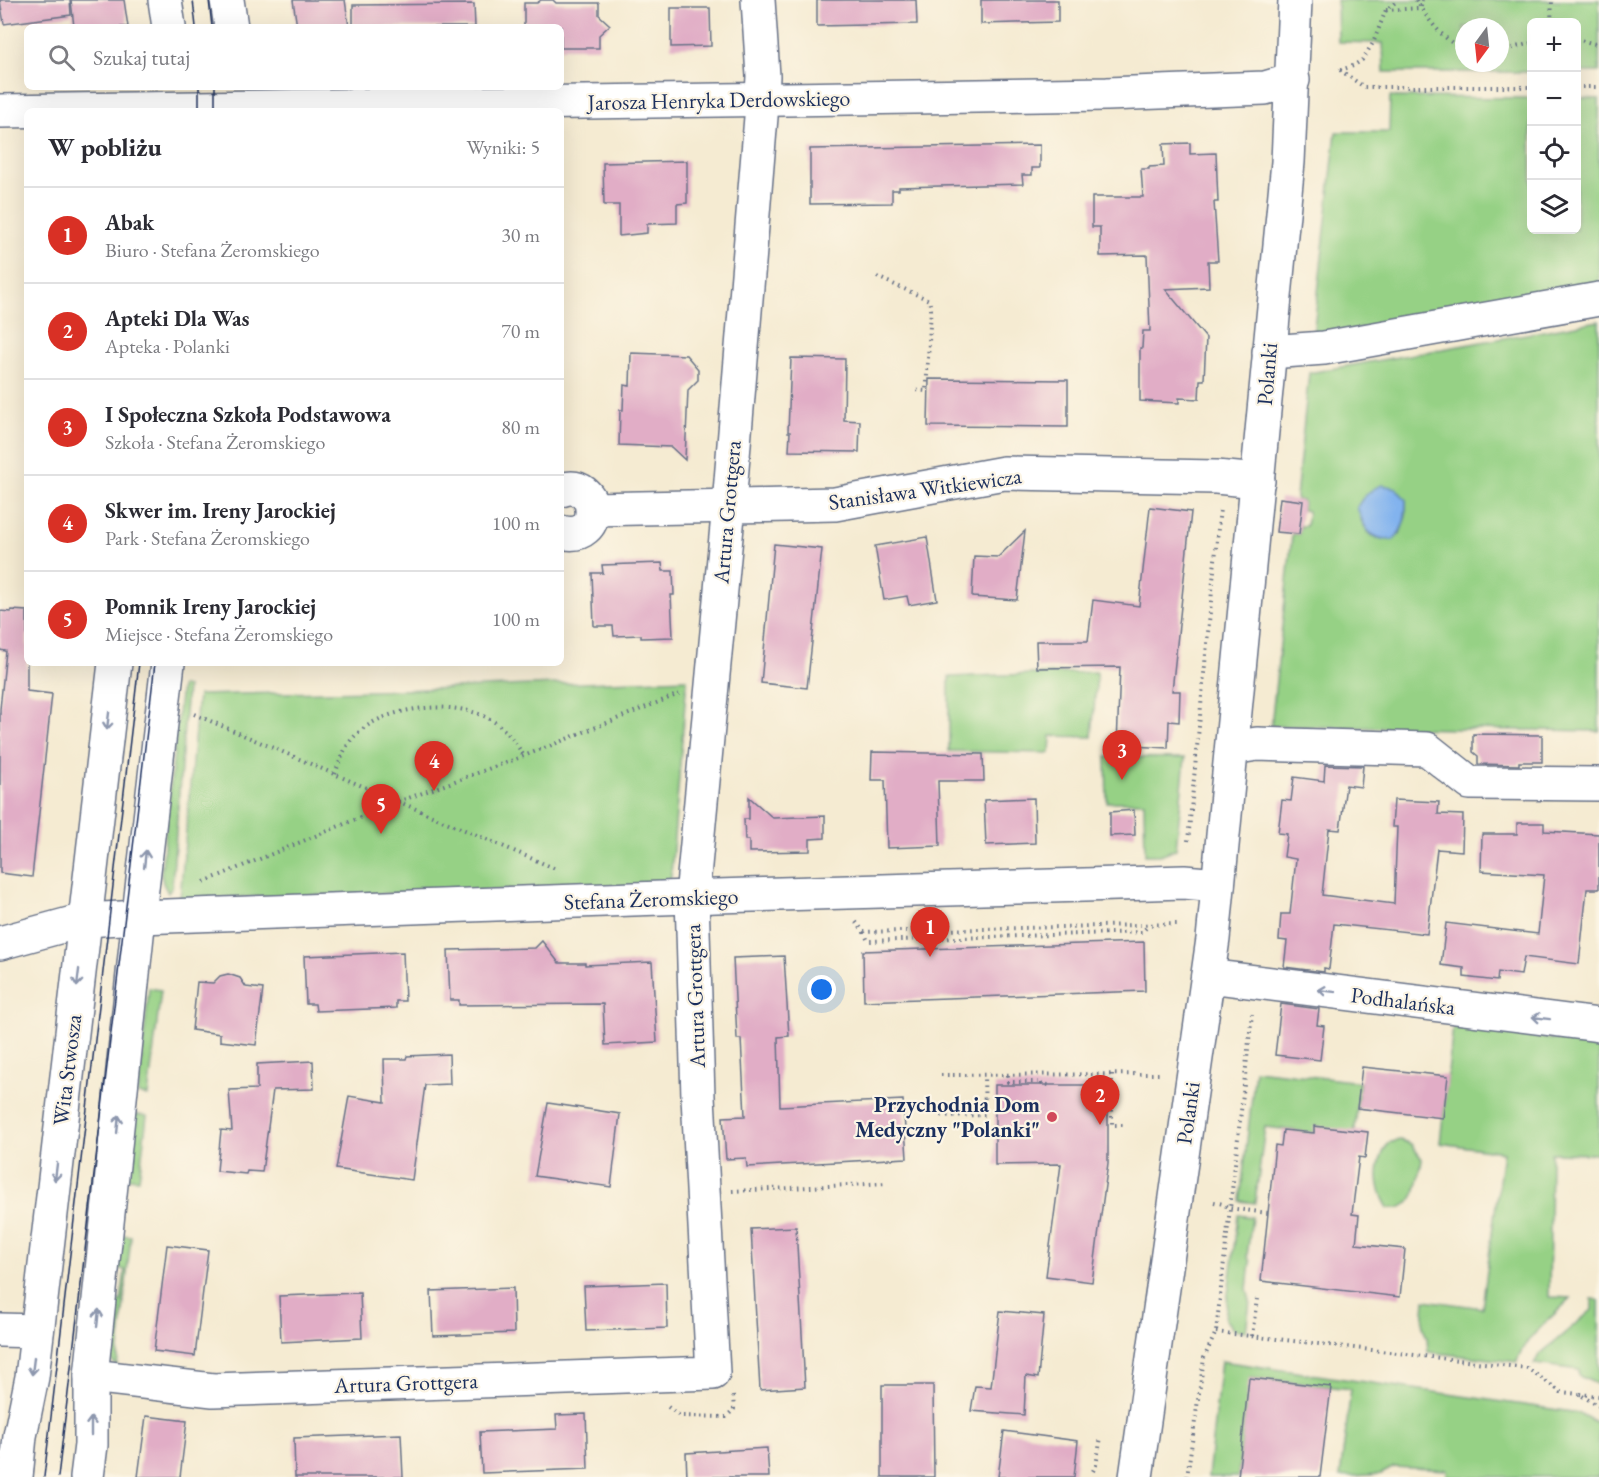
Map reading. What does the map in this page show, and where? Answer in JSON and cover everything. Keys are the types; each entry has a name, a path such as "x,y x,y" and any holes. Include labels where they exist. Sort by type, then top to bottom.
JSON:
{"street":[{"path":"165,0 169,24"},
{"path":"227,0 231,24"},
{"name":"Artura Grottgera","path":"92,1376 213,1390 713,1372 698,1097 692,897 729,505 762,99 763,76 758,0"},
{"name":"Polanki","path":"1136,1477 1208,976 1218,885 1288,162 1295,0"},
{"name":"Jarosza Henryka Derdowskiego","path":"58,108 174,102 762,99 1107,94 1264,88 1293,80"},
{"name":"Jarosza Henryka Derdowskiego","path":"0,111 24,110"},
{"path":"1269,352 1324,348 1599,299"},
{"name":"Stanisława Witkiewicza","path":"593,509 834,504 1004,473 1223,477 1258,481"},
{"path":"564,490 574,488 581,490 587,495 593,509 592,517 584,529 570,534 564,533"},
{"name":"Wita Stwosza","path":"16,1477 37,1331 115,666"},
{"path":"87,1477 91,1445 92,1376 168,666"},
{"path":"1232,748 1257,744 1427,749 1470,783 1599,784"},
{"name":"Stefana Żeromskiego","path":"0,943 84,920 140,917 1184,882 1218,885"},
{"name":"Podhalańska","path":"1208,976 1599,1025"},
{"path":"0,1330 37,1331"}],"path":[{"path":"1398,0 1386,10 1373,43 1362,60 1340,70 1364,87 1527,87"},
{"path":"1416,0 1439,32 1455,45"},
{"path":"1421,8 1422,0"},
{"path":"1551,18 1552,0"},
{"path":"1386,10 1421,8"},
{"path":"1581,40 1599,45"},
{"path":"1509,49 1527,44"},
{"path":"1581,87 1599,87"},
{"path":"877,277 929,300 931,309 926,391 914,390"},
{"path":"199,884 400,801 524,756 684,692"},
{"path":"335,774 355,735 369,725 392,715 427,708 451,708 481,715 512,737 524,756"},
{"path":"191,713 560,871"},
{"path":"864,932 868,941 1142,932 1149,924"},
{"path":"1187,1477 1204,1358 1216,1332 1253,1006"},
{"path":"1008,1075 1008,1082 1042,1082 1049,1086 1049,1074"},
{"path":"1112,1074 1110,1125 1124,1125"},
{"path":"941,1076 1169,1074"},
{"path":"941,1116 985,1115 984,1075"},
{"path":"723,1191 887,1183"},
{"path":"1214,1202 1229,1208 1268,1213"},
{"path":"1252,1336 1257,1299"},
{"path":"1216,1332 1527,1368 1561,1392 1599,1396"},
{"path":"664,1404 680,1416 726,1417 734,1409 733,1386"},
{"path":"1579,1394 1599,1406"},
{"path":"1093,1471 1101,1437"}],"green space":[{"path":"1337,0 1599,0 1599,72 1581,72 1581,18 1527,18 1527,72 1509,72 1509,18 1455,18 1455,72 1384,72 1383,43 1338,42"},
{"path":"1390,97 1527,98 1527,234 1581,234 1581,98 1599,99 1599,287 1313,337 1336,132 1389,132"},
{"path":"1599,321 1599,731 1271,726 1292,536 1299,534 1300,526 1306,526 1308,511 1302,510 1303,501 1297,500 1296,497 1309,373","holes":["1406,500 1406,516 1400,534 1377,538 1369,534 1361,520"]},
{"path":"1097,672 1092,737 1051,736 1050,753 949,751 949,677"},
{"path":"687,679 670,886 180,899 198,695"},
{"path":"181,686 187,687 172,886 168,893 161,874"},
{"path":"1106,757 1185,758 1176,849 1160,855 1145,855 1144,802 1107,802"},
{"path":"149,988 161,990 148,1096 138,1094"},
{"path":"1453,1027 1599,1045 1599,1154 1551,1153 1549,1297 1571,1298 1525,1345 1517,1362 1428,1352 1423,1327 1425,1300 1482,1308 1503,1152 1440,1143"},
{"path":"1255,1070 1360,1082 1354,1137 1315,1126 1314,1133 1265,1127 1255,1203 1240,1201"},
{"path":"135,1114 147,1116 139,1179 128,1178"},
{"path":"1400,1140 1411,1144 1422,1159 1420,1176 1411,1200 1398,1208 1388,1208 1378,1183 1379,1167 1388,1143"},
{"path":"1238,1215 1252,1217 1247,1256 1250,1262 1247,1289 1250,1301 1246,1331 1233,1329 1225,1319"},
{"path":"120,1235 131,1236 117,1367 108,1357 113,1301 121,1301 125,1270 117,1268"},
{"path":"1592,1299 1599,1300 1599,1385 1579,1376 1579,1370 1534,1364 1539,1355 1592,1310"},
{"path":"1221,1361 1579,1413 1599,1424 1599,1477 1447,1477 1447,1470 1394,1467 1381,1474 1340,1477 1351,1389 1250,1378 1238,1477 1208,1477"}],"water":[{"path":"1382,485 1396,488 1406,500 1402,526 1393,540 1373,535 1365,527 1357,507 1367,493"}],"building":[{"path":"0,0 70,0 71,15 4,24"},
{"path":"71,0 124,0 128,24 74,24"},
{"path":"293,0 345,0 349,24 297,24"},
{"path":"541,0 553,0 556,3 599,3 599,15 610,25 599,35 599,48 564,48 564,24 524,24 524,3 537,3"},
{"path":"817,0 916,0 917,24 817,26"},
{"path":"981,0 1058,0 1058,22 981,24"},
{"path":"474,4 475,24 353,24 353,5"},
{"path":"671,8 710,8 711,46 671,47"},
{"path":"1190,143 1190,154 1216,153 1218,202 1214,202 1218,261 1208,261 1209,287 1165,289 1206,338 1204,380 1200,380 1199,399 1179,398 1179,403 1140,401 1140,348 1142,348 1143,331 1150,331 1147,255 1100,256 1100,227 1092,227 1092,197 1143,197 1141,169 1164,166 1163,144"},
{"path":"1040,145 1040,168 1032,168 1032,175 1022,175 1023,184 899,187 899,190 892,190 892,203 810,204 810,149"},
{"path":"687,161 687,203 677,204 677,223 647,224 647,233 619,236 619,205 604,205 603,163"},
{"path":"631,353 686,355 698,369 698,380 688,390 685,460 671,447 619,445 620,410 623,410 624,385 630,386"},
{"path":"791,358 845,359 844,420 860,421 859,452 789,451"},
{"path":"929,379 1068,380 1068,427 928,426"},
{"path":"1280,498 1303,501 1299,534 1276,532"},
{"path":"1150,507 1191,512 1172,691 1180,691 1179,722 1169,721 1168,748 1117,745 1120,667 1037,668 1036,641 1088,641 1093,600 1139,606"},
{"path":"1025,531 1017,600 972,597 974,556 998,557"},
{"path":"927,537 937,600 909,605 907,596 884,600 875,546"},
{"path":"774,544 822,549 807,688 761,683"},
{"path":"662,563 663,571 673,571 674,595 671,595 673,637 614,636 613,626 594,626 592,573 603,573 602,565"},
{"path":"11,610 24,611 24,666 27,666 27,691 52,694 32,877 0,873 0,709 6,651 0,650 0,611 11,612"},
{"path":"1473,734 1542,735 1542,762 1519,762 1519,765 1478,764 1478,756 1473,752"},
{"path":"872,752 983,754 984,781 938,781 940,846 887,848 885,780 871,780"},
{"path":"1325,765 1363,766 1361,787 1346,785 1340,830 1329,829 1322,895 1394,904 1397,827 1392,827 1394,800 1439,802 1438,814 1463,815 1462,851 1437,849 1427,934 1334,924 1329,969 1324,968 1324,972 1284,967 1287,941 1279,940 1281,914 1290,914 1296,859 1284,857 1287,834 1278,833 1282,800 1291,801 1294,777 1324,781"},
{"path":"749,797 773,818 825,816 825,838 810,839 810,851 749,852 749,840 745,840 744,819 749,819"},
{"path":"1034,798 1035,843 986,845 984,800"},
{"path":"1134,810 1135,835 1110,836 1110,812"},
{"path":"1517,823 1544,823 1544,831 1599,834 1599,889 1587,889 1579,964 1524,957 1521,975 1498,972 1497,981 1464,977 1464,968 1441,965 1446,923 1538,934 1544,875 1481,871 1482,834 1517,834"},
{"path":"542,941 559,963 585,963 585,965 652,962 657,1042 605,1045 603,1004 459,1005 459,1000 450,1000 448,950 535,948"},
{"path":"1144,942 1145,991 864,1001 863,951"},
{"path":"403,952 405,1001 396,1001 396,1008 316,1011 315,1004 306,1004 304,956"},
{"path":"784,956 789,1036 778,1037 780,1106 903,1100 907,1158 747,1167 746,1158 726,1159 723,1117 745,1116 741,1039 737,1039 733,958"},
{"path":"228,974 240,978 246,987 263,989 256,1045 220,1041 220,1034 192,1030 197,982 213,983 220,976"},
{"path":"1281,1004 1319,1009 1317,1025 1324,1026 1320,1060 1275,1055"},
{"path":"449,1054 450,1084 425,1085 412,1180 336,1169 349,1096 385,1102 384,1059"},
{"path":"313,1061 314,1089 273,1090 262,1172 247,1171 246,1174 217,1171 221,1130 232,1131 229,1090 257,1089 257,1064"},
{"path":"1362,1067 1448,1076 1443,1118 1357,1108"},
{"name":"Przychodnia Dom Medyczny \"Polanki\"","path":"995,1085 1108,1085 1108,1163 1092,1282 1046,1276 1061,1164 995,1165"},
{"path":"548,1103 620,1114 611,1187 535,1176"},
{"path":"1314,1126 1368,1132 1365,1158 1359,1157 1352,1214 1359,1215 1356,1244 1405,1249 1400,1297 1261,1281 1275,1145 1281,1146 1283,1130 1314,1133"},
{"path":"796,1227 805,1387 760,1390 751,1229"},
{"path":"167,1245 208,1250 195,1356 154,1351"},
{"path":"666,1283 667,1328 586,1331 584,1286"},
{"path":"513,1288 514,1333 433,1336 431,1291"},
{"path":"360,1293 362,1338 281,1342 279,1296"},
{"path":"1000,1311 1044,1315 1038,1378 1026,1376 1024,1415 971,1411 975,1386 991,1387"},
{"path":"1249,1378 1331,1387 1320,1477 1238,1477"},
{"path":"882,1385 933,1385 934,1477 882,1477"},
{"path":"586,1414 588,1469 482,1473 480,1432 557,1429 556,1415"},
{"path":"146,1416 187,1421 180,1477 138,1477"},
{"path":"1004,1431 1078,1441 1074,1477 998,1477"},
{"path":"401,1434 403,1477 295,1477 294,1438"},
{"path":"767,1448 769,1477 687,1477 686,1453"}],"tram line":[{"path":"193,0 196,24"},
{"path":"209,0 212,24"},
{"path":"199,90 199,108"},
{"path":"215,90 215,108"},
{"path":"44,1477 139,666"},
{"path":"58,1477 155,666"}],"place":[{"name":"I Społeczna Szkoła Podstawowa","path":"1122,780"},
{"name":"Skwer im. Ireny Jarockiej","path":"434,791"},
{"name":"Pomnik Ireny Jarockiej","path":"381,834"},
{"name":"Abak","path":"930,957"},
{"name":"Przychodnia Dom Medyczny \"Polanki\"","path":"1052,1117"},
{"name":"Apteki Dla Was","path":"1100,1125"}]}
